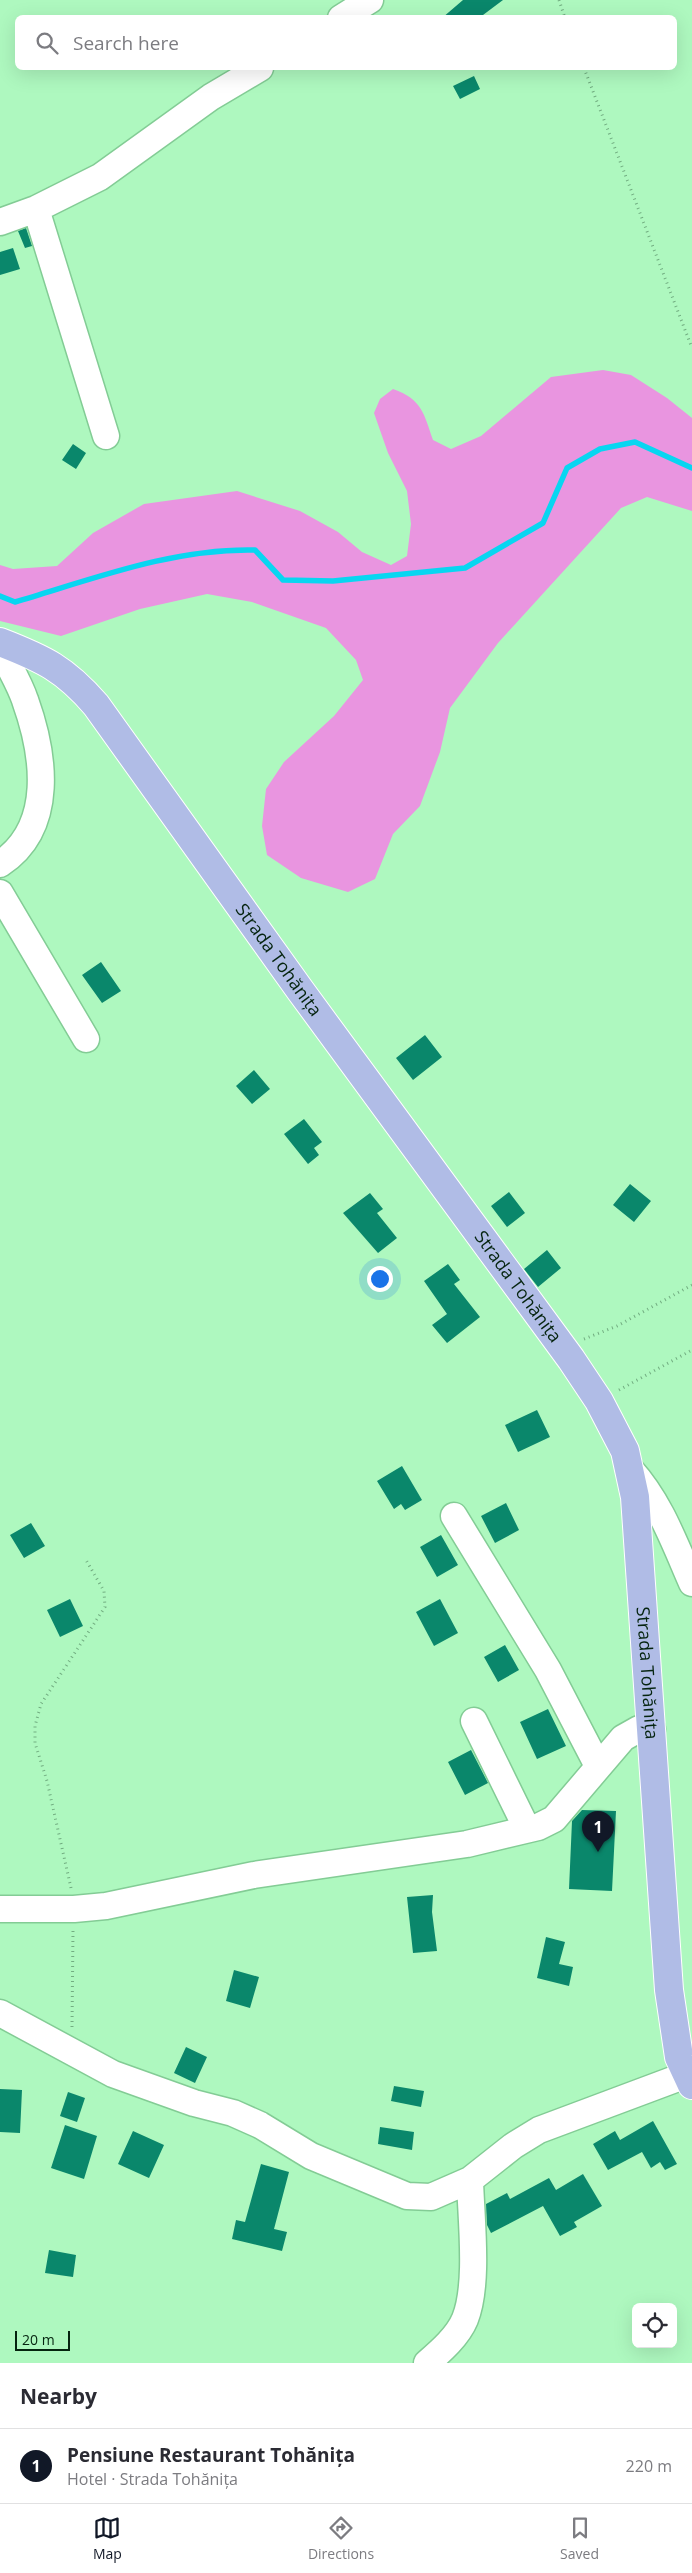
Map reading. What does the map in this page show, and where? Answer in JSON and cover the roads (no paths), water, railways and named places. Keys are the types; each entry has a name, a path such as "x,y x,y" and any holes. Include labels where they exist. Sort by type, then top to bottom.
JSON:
{"main road":[{"name":"Strada Tohănița","path":"0,642 59,668 96,705 300,990 563,1347 599,1401 625,1451 635,1497 669,1990 679,2057 689,2080"}],"street":[{"path":"346,15 370,0"},
{"path":"0,222 36,209 100,177 212,97 257,70"},
{"path":"36,209 106,436"},
{"path":"0,648 25,698 37,738 42,786 36,817 29,833 19,847 0,864"},
{"path":"0,893 86,1039"},
{"path":"630,1469 647,1488 659,1508 692,1583"},
{"path":"454,1516 548,1670 598,1766"},
{"path":"474,1721 527,1830"},
{"path":"0,1909 74,1909 106,1906 254,1876 466,1844 527,1830 554,1818 598,1766 631,1732 652,1729"},
{"path":"0,2013 113,2074 149,2088 251,2121 311,2156 407,2196 431,2196 470,2180 513,2146 539,2130 689,2080"},
{"path":"427,2363 455,2334 465,2319 472,2272 470,2180"}],"waterway":[{"path":"0,596 15,602 134,567 194,554 224,551 255,550 283,580 333,581 465,568 543,523 567,468 600,449 635,442 692,468"}],"place":[{"name":"Pensiune Restaurant Tohănița","path":"598,1852"}]}
